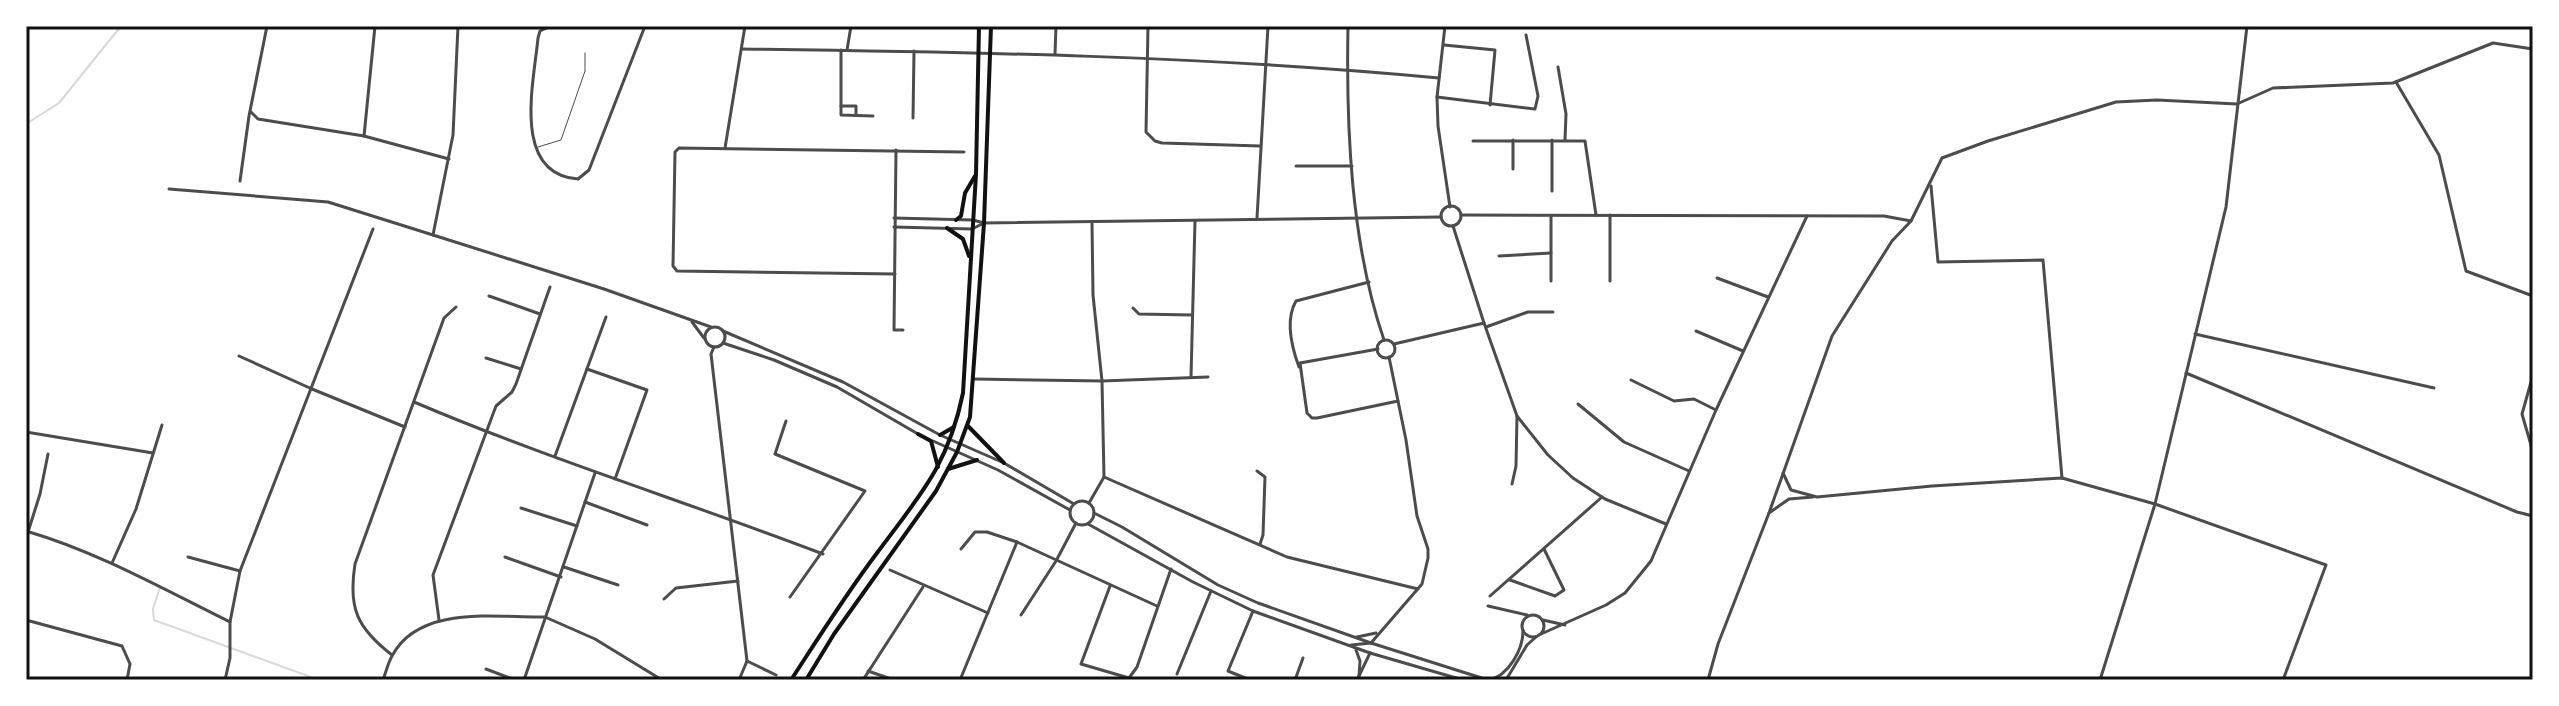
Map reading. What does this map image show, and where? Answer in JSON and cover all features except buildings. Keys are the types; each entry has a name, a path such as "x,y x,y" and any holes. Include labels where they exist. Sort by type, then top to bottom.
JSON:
{"main road":[{"path":"791,680 826,624 923,494 956,426 963,393 976,174 979,26"},
{"path":"806,680 834,634 936,491 968,426 972,407 984,223 991,26"},
{"path":"956,220 961,216 965,193 976,174"},
{"path":"947,228 966,244 970,262"},
{"path":"940,435 956,426"},
{"path":"968,426 980,442 1004,463"},
{"path":"918,434 931,441 938,467"},
{"path":"948,469 977,460"}],"street":[{"path":"240,181 267,26"},
{"path":"364,136 375,26"},
{"path":"433,235 455,115 458,26"},
{"path":"551,26 540,31 538,38 531,117 535,148 551,169 578,179 589,170 645,26"},
{"path":"725,148 745,26"},
{"path":"851,26 844,50 841,115 873,116"},
{"path":"1055,55 1056,26"},
{"path":"1148,26 1146,132 1155,141 1260,146"},
{"path":"1257,219 1268,26"},
{"path":"1299,368 1300,363 1378,349 1384,340 1356,217 1347,70 1348,26"},
{"path":"1445,26 1437,97 1439,143 1450,207"},
{"path":"2100,680 2155,504 2226,207 2247,26"},
{"path":"1437,97 1535,109 1538,96 1526,35"},
{"path":"1708,680 1718,644 1832,336 1892,241 1911,221 1942,158 2116,102 2157,100 2237,104 2273,88 2396,82 2493,43 2533,49"},
{"path":"1444,45 1495,50 1490,105"},
{"path":"742,49 991,52 1266,65 1439,78"},
{"path":"913,118 914,51"},
{"path":"1558,67 1566,114 1565,140"},
{"path":"2396,82 2439,155 2466,271 2533,296"},
{"path":"841,106 856,106 856,116"},
{"path":"251,112 258,119 364,136 449,159"},
{"path":"1513,140 1513,169"},
{"path":"1552,140 1552,191"},
{"path":"1473,141 1583,140 1587,143 1596,215"},
{"path":"895,274 677,271 673,266 674,155 679,148 964,152"},
{"path":"896,150 894,330 903,330"},
{"path":"1296,166 1353,166"},
{"path":"1931,183 1938,262 2043,260 2062,478"},
{"path":"169,189 328,202 718,327 843,382 940,435 1004,463 1074,504"},
{"path":"1450,207 1461,215 1459,222 1453,226 1445,224 1441,217 1443,211 1450,207"},
{"path":"1461,215 1884,216 1911,221"},
{"path":"1610,215 1610,281"},
{"path":"1551,216 1551,281"},
{"path":"1506,680 1527,645 1536,637 1625,593 1651,561 1716,410 1807,216"},
{"path":"894,218 984,223 1441,217"},
{"path":"1191,377 1195,221"},
{"path":"1089,503 1104,477 1102,381 1093,295 1092,222"},
{"path":"894,227 972,229 984,223"},
{"path":"1453,226 1517,416 1548,455 1573,478 1602,497 1666,524"},
{"path":"225,680 230,658 230,622 240,571 373,229"},
{"path":"1499,256 1551,253"},
{"path":"1717,278 1768,297"},
{"path":"1369,282 1296,301 1290,314 1290,324 1307,413 1312,418 1398,401"},
{"path":"439,620 433,575 496,406 512,392 550,287"},
{"path":"489,296 540,314"},
{"path":"392,655 364,631 353,605 351,588 355,564 444,318 456,307"},
{"path":"1133,308 1139,314 1192,315"},
{"path":"1384,340 1394,344 1485,325 1528,312 1553,312"},
{"path":"555,457 606,317"},
{"path":"894,318 901,318"},
{"path":"689,319 707,344 714,347"},
{"path":"894,324 902,324"},
{"path":"704,338 711,327"},
{"path":"723,331 723,343"},
{"path":"1696,331 1743,351"},
{"path":"2195,334 2434,388"},
{"path":"739,680 747,661 711,354 714,347 723,343 774,360 837,387 918,434 977,460 1070,510"},
{"path":"1389,357 1395,351 1394,344"},
{"path":"1378,349 1383,356 1389,357"},
{"path":"239,356 405,427"},
{"path":"1343,644 1371,643 1425,578 1428,549 1417,516 1389,357"},
{"path":"486,358 521,369"},
{"path":"587,369 647,390 615,479"},
{"path":"2186,373 2533,516"},
{"path":"2533,375 2522,414 2533,452"},
{"path":"974,379 1102,381 1208,377"},
{"path":"1631,380 1674,401 1694,399 1716,410"},
{"path":"414,402 595,473 823,554"},
{"path":"1578,404 1624,442 1689,471"},
{"path":"1512,484 1516,466 1517,416"},
{"path":"786,421 775,454 865,491 790,597"},
{"path":"112,563 136,509 162,425"},
{"path":"26,432 153,453"},
{"path":"48,454 40,494 27,531 112,563 230,622"},
{"path":"1257,471 1265,477 1260,544"},
{"path":"1782,471 1791,490 1817,497"},
{"path":"524,680 595,473"},
{"path":"1104,477 1306,563 1418,589"},
{"path":"1769,513 1789,499 2062,478 2155,504 2326,565 2283,680"},
{"path":"1490,596 1602,497"},
{"path":"1463,680 1354,648 1253,611 1088,524 1076,523 1071,518 1070,510 1081,501 1089,503 1094,513 1218,585 1258,603 1488,680 1498,678 1505,672 1522,644 1522,624 1513,612"},
{"path":"585,502 647,525"},
{"path":"521,508 577,526"},
{"path":"1088,524 1094,513"},
{"path":"1021,615 1076,523"},
{"path":"961,549 975,532 987,532 1017,542 1158,606"},
{"path":"960,680 1017,542"},
{"path":"1509,580 1555,596 1564,590 1544,549"},
{"path":"188,557 240,571"},
{"path":"505,557 561,577"},
{"path":"564,567 618,585"},
{"path":"1110,586 1081,664 1125,678 1132,676 1171,569"},
{"path":"890,570 988,613"},
{"path":"664,599 676,588 738,581"},
{"path":"863,680 923,587"},
{"path":"1177,674 1211,591"},
{"path":"1488,606 1529,616 1537,615 1543,620 1565,625"},
{"path":"1250,680 1228,671 1253,611"},
{"path":"1522,624 1529,616"},
{"path":"383,680 392,655 414,632 439,620 545,617 595,639 662,680"},
{"path":"26,620 122,646 130,664 127,680"},
{"path":"1541,634 1543,620"},
{"path":"1355,637 1366,637 1379,631"},
{"path":"1523,631 1536,637"},
{"path":"1355,637 1370,653"},
{"path":"1354,648 1360,661 1358,678"},
{"path":"1358,678 1370,653"},
{"path":"1295,680 1303,658"},
{"path":"747,661 776,675"},
{"path":"486,669 515,680"},
{"path":"868,671 894,680"}],"lane":[{"path":"535,148 561,140 585,71 585,53"}],"waterway":[{"path":"26,124 59,103 121,26"},
{"path":"160,587 153,609 154,620 319,680"}]}
